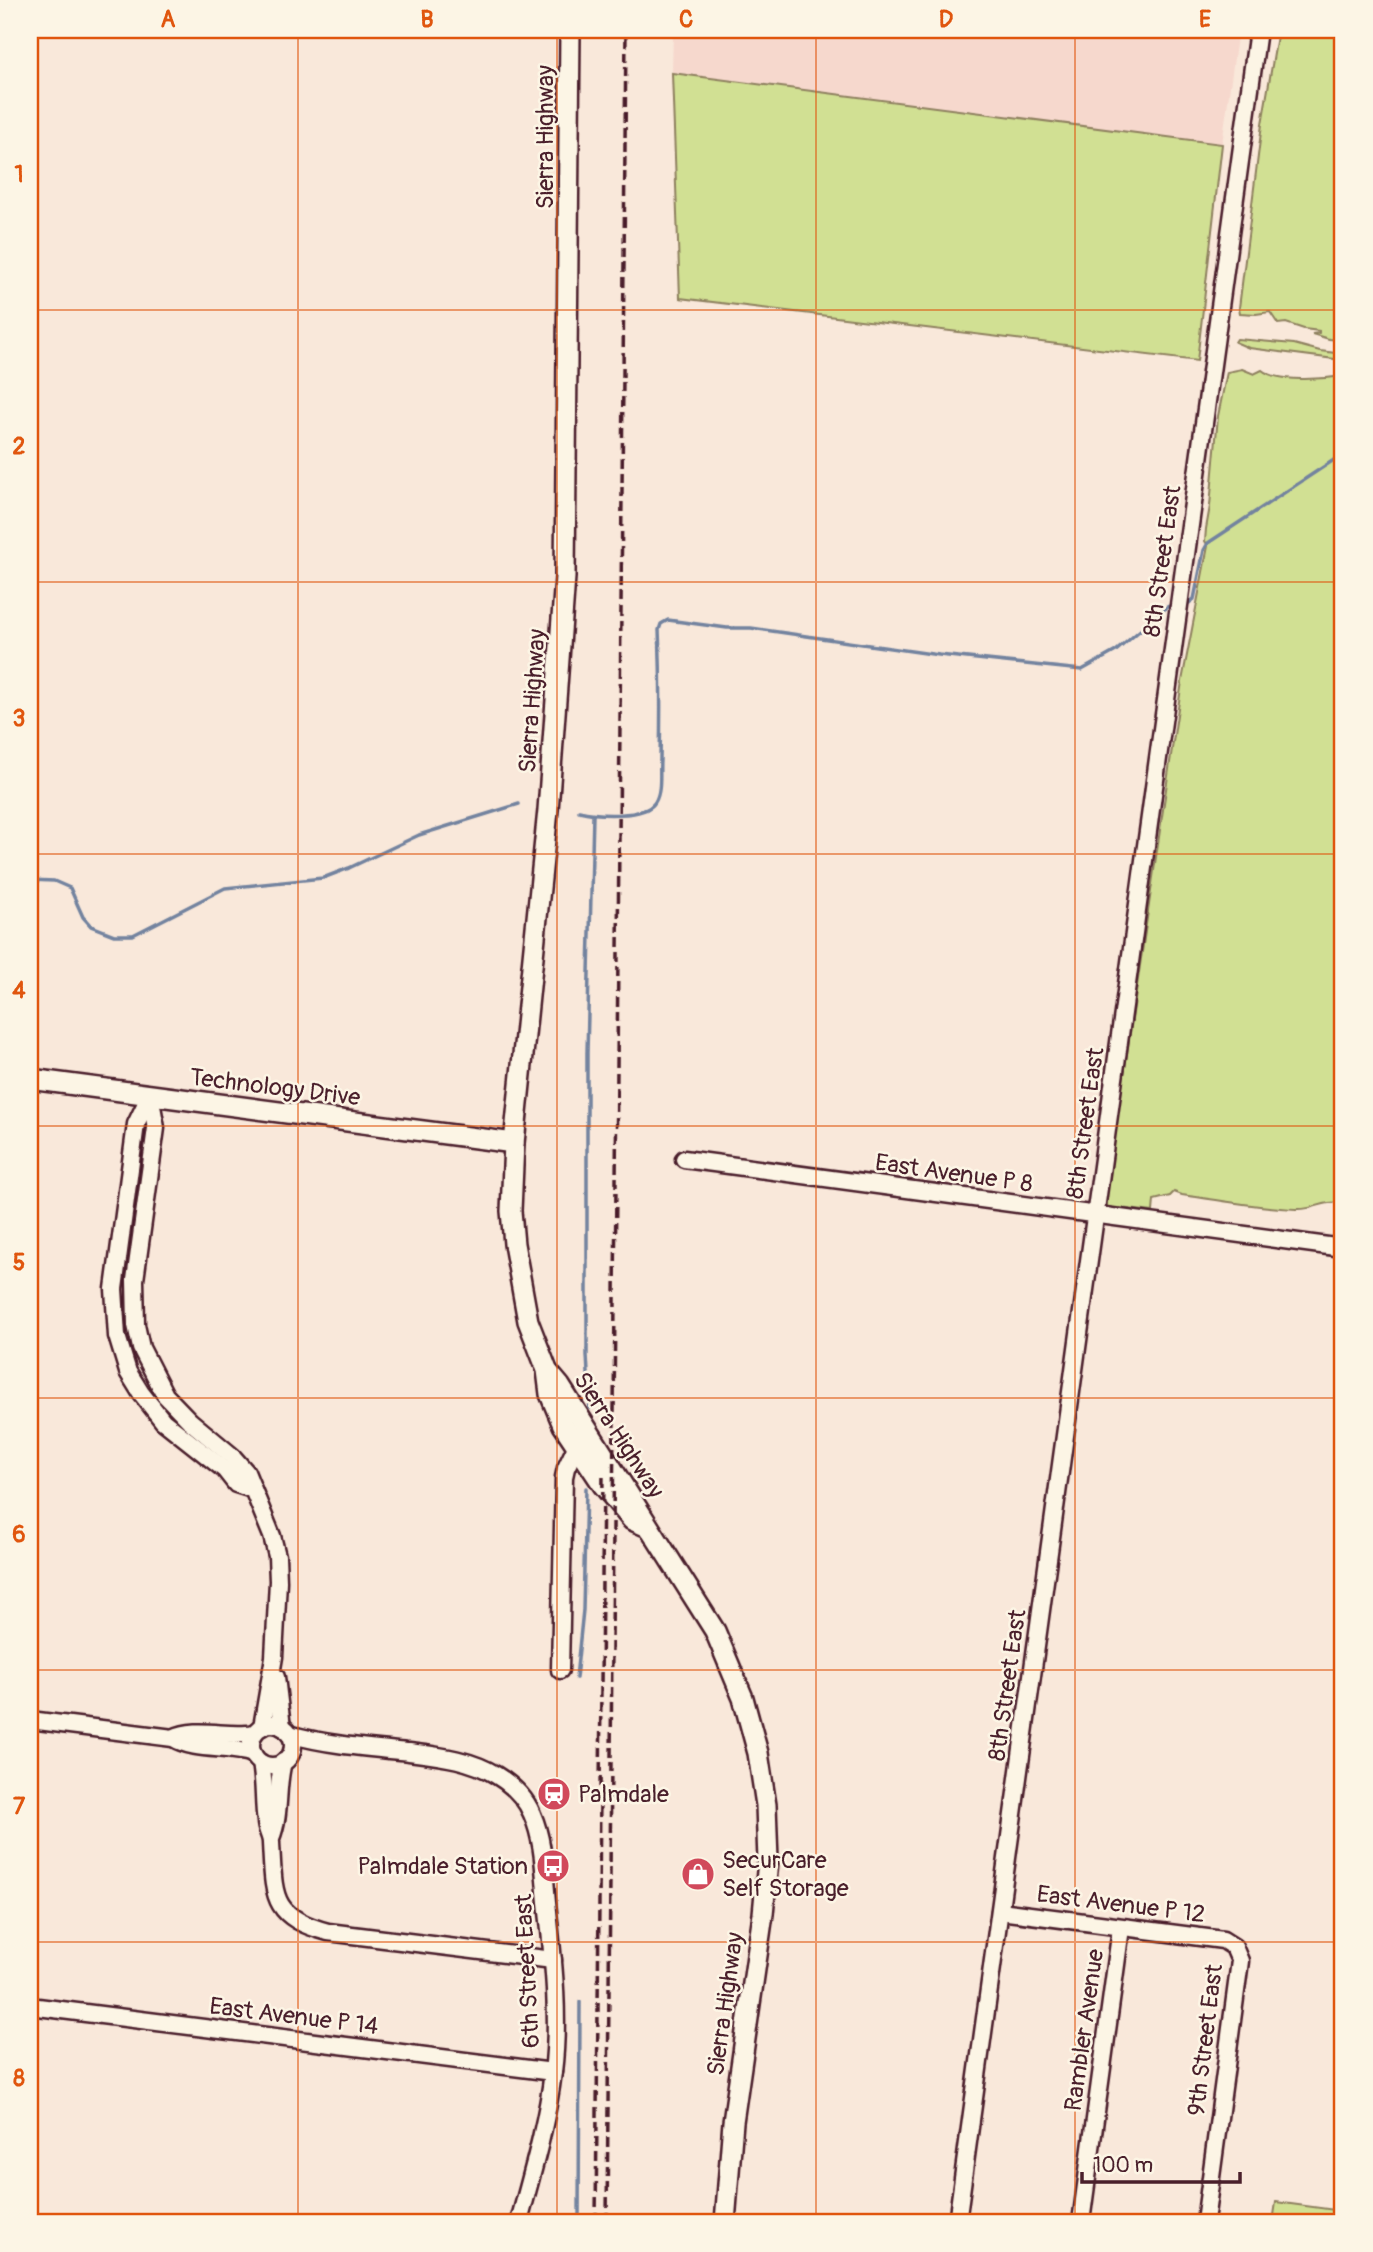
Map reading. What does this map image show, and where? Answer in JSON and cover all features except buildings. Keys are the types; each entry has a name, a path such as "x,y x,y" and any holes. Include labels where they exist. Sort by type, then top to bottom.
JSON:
{"main road":[{"name":"Sierra Highway","path":"570,30 565,577 549,797 514,1143 511,1211 528,1321 547,1370 550,1394 563,1426 603,1485 632,1520 648,1528"},
{"name":"Technology Drive","path":"30,1079 514,1143"},
{"name":"Sierra Highway","path":"547,1370 560,1386 613,1473 635,1500 648,1528 715,1631 743,1698 758,1754 766,1805 768,1861 733,2122 725,2222"}],"street":[{"name":"8th Street East","path":"957,2222 1258,30"},
{"path":"150,1095 136,1124 114,1289 117,1336 128,1372 141,1393 163,1421 225,1470 236,1483 252,1489 272,1536 277,1556 278,1581 274,1657 258,1730 251,1744 265,1784 266,1825 271,1838 272,1878 278,1902 288,1915 305,1926 328,1932 552,1960"},
{"name":"East Avenue P 8","path":"684,1159 1343,1248"},
{"path":"560,1670 564,1477 576,1447"},
{"path":"271,1838 276,1825 280,1774 292,1746 286,1730 274,1657"},
{"path":"30,1720 173,1738 183,1744 233,1748 272,1766 283,1762"},
{"path":"173,1738 185,1732 234,1736 268,1725 286,1730"},
{"name":"6th Street East","path":"286,1730 317,1742 441,1756 466,1762 497,1776 517,1791 532,1813 540,1839 556,2018 554,2071 546,2117 519,2222"},
{"name":"East Avenue P 12","path":"1000,1911 1223,1940 1234,1947"},
{"name":"Rambler Avenue","path":"1081,2222 1121,1927"},
{"name":"9th Street East","path":"1205,2222 1240,1961 1234,1947"},
{"name":"East Avenue P 14","path":"30,2006 554,2071"}],"shaded area":[{"path":"673,30 1238,30 1222,144 672,73"}],"green space":[{"path":"1278,30 1343,30 1343,343 1312,334 1319,331 1286,323 1278,324 1270,312 1240,313 1262,124"},
{"path":"672,73 1222,144 1197,361 680,298"},
{"path":"1237,339 1294,344 1343,354 1343,360 1249,348 1235,342"},
{"path":"1242,369 1254,374 1262,370 1278,377 1289,378 1343,376 1343,1203 1303,1209 1282,1208 1174,1192 1170,1196 1154,1200 1153,1212 1120,1208 1116,1212 1107,1209 1107,1166 1112,1155 1182,681 1208,546 1205,541 1218,416 1227,372"},
{"path":"1276,2202 1343,2211 1343,2222 1273,2222"}],"waterway":[{"path":"1185,606 1194,599 1204,550 1208,543 1343,454"},
{"path":"579,811 596,814 631,813 650,807 657,798 661,727 659,630 661,624 668,620 727,628 751,628 939,655 1082,670 1116,651 1167,607 1174,605"},
{"path":"30,880 54,881 70,888 83,917 91,926 114,935 133,935 225,888 323,878 419,835 519,804"},
{"path":"590,1408 587,1355 587,1053 593,815"},
{"path":"576,1678 583,1610 586,1488"},
{"path":"579,2222 580,2002"}],"railway":[{"path":"607,2222 626,30"},
{"path":"596,2222 603,1472"}],"place":[{"name":"Palmdale","path":"554,1794"},
{"name":"Palmdale Station","path":"553,1866"},
{"name":"SecurCare Self Storage","path":"698,1874"}]}
